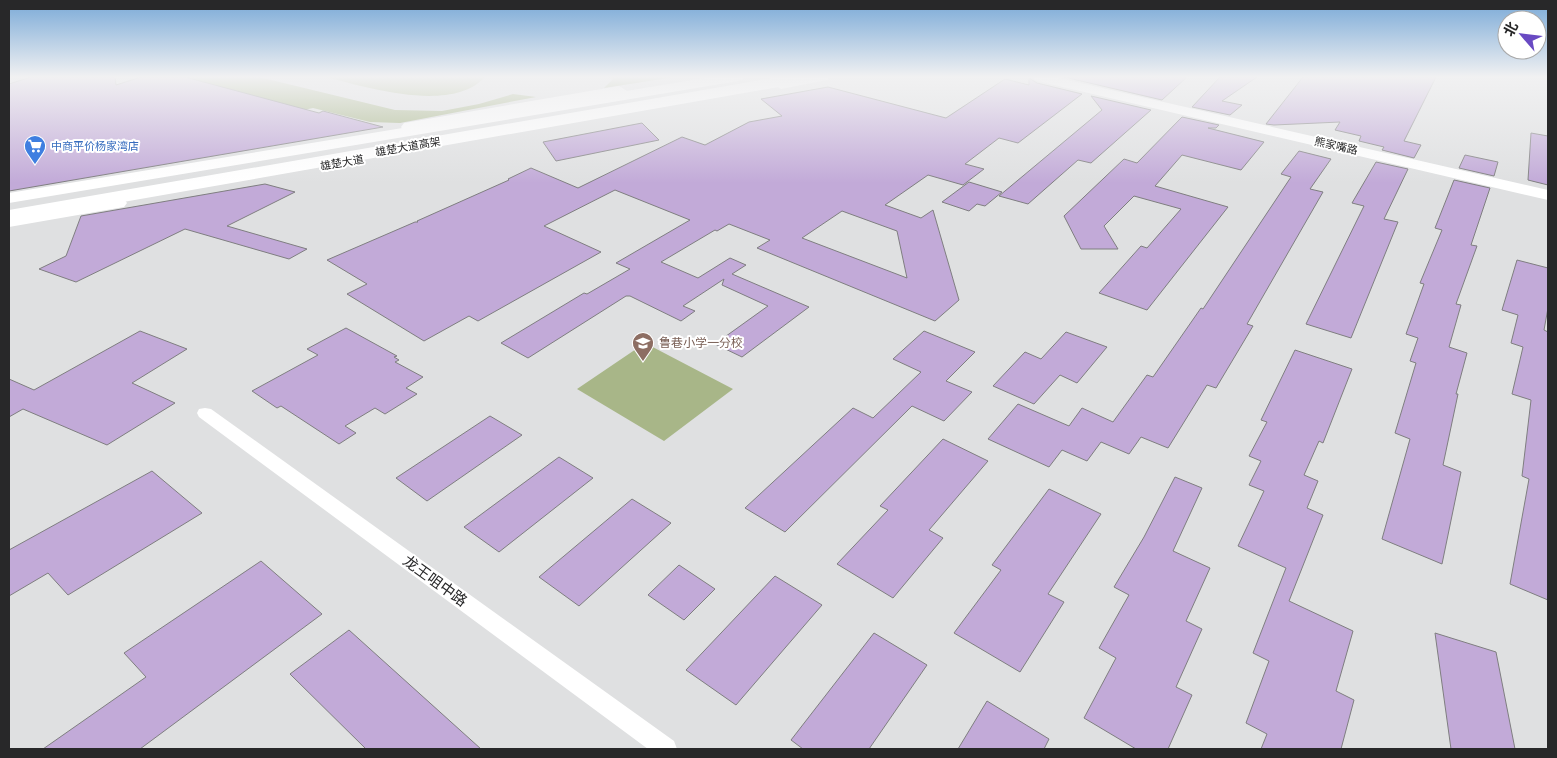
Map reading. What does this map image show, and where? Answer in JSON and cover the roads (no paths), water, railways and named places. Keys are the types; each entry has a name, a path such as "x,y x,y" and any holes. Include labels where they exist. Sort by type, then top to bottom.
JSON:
{"highway":[{"path":"125,184 491,112"},
{"name":"雄楚大道高架","path":"9,204 552,112"},
{"name":"雄楚大道高架","path":"9,216 605,112"}],"main road":[{"name":"雄楚大道","path":"9,198 525,112"},
{"name":"雄楚大道","path":"9,222 624,112"}],"street":[{"name":"熊家嘴路","path":"1190,112 1548,195"},
{"name":"龙王咀中路","path":"205,413 666,749"}],"place":[{"name":"中商平价杨家湾店","path":"35,165"},
{"name":"鲁巷小学一分校","path":"643,362"}]}
